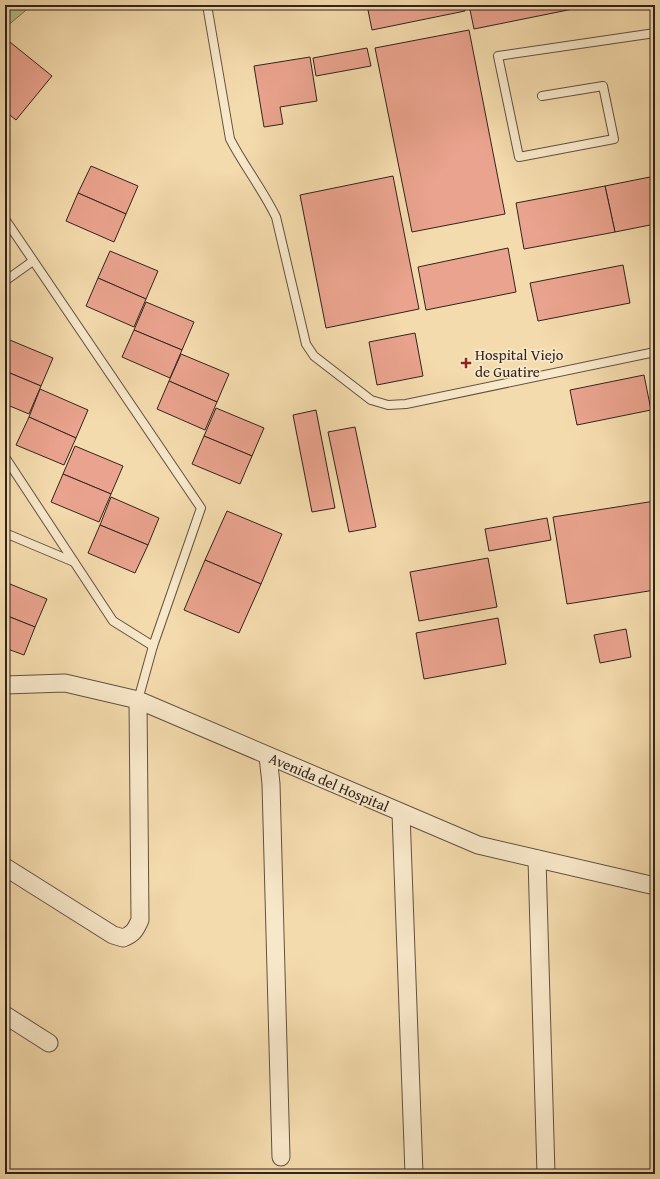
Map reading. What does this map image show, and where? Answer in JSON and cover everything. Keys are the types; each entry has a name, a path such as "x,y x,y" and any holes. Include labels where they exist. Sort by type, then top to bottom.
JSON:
{"street":[{"name":"Avenida del Hospital","path":"5,685 65,683 138,700 478,845 655,886"},
{"path":"5,867 113,935 123,938 132,934 136,929 140,920 138,700"},
{"path":"268,756 271,784 281,1157"},
{"path":"401,812 414,1174"},
{"path":"537,859 546,1174"},
{"path":"5,1015 48,1043"}],"lane":[{"path":"207,5 230,139 238,155 268,201 276,217 306,344 314,356 371,400 388,404 406,404 655,352"},
{"path":"542,96 603,86 614,139 519,157 498,56 655,33"},
{"path":"5,220 201,508 153,646 138,700"},
{"path":"5,281 33,261"},
{"path":"5,457 113,621 153,646"},
{"path":"5,533 74,562"}],"green space":[{"path":"5,5 32,5 5,28"}],"building":[{"path":"367,5 464,5 465,11 372,30"},
{"path":"469,5 572,5 573,9 474,29"},
{"path":"469,30 505,214 412,232 375,48"},
{"path":"5,38 52,76 16,120 5,111"},
{"path":"367,48 371,66 316,76 313,58"},
{"path":"310,57 317,101 280,107 283,124 264,127 254,66"},
{"path":"91,166 138,186 126,214 78,193"},
{"path":"393,176 419,309 326,328 300,195"},
{"path":"655,176 655,224 615,232 605,186"},
{"path":"605,186 615,232 524,249 516,203"},
{"path":"78,193 126,214 114,242 66,221"},
{"path":"508,248 516,292 426,310 418,267"},
{"path":"110,251 158,271 146,299 98,278"},
{"path":"623,265 630,303 538,321 530,283"},
{"path":"98,278 146,299 134,327 86,306"},
{"path":"146,302 194,322 182,350 134,330"},
{"path":"134,330 182,350 170,378 122,357"},
{"path":"415,333 423,376 377,385 369,342"},
{"path":"5,338 53,358 41,386 5,371"},
{"path":"181,354 229,374 217,402 169,381"},
{"path":"5,371 41,386 29,414 5,404"},
{"path":"644,375 651,410 577,425 570,390"},
{"path":"169,381 217,402 205,430 157,409"},
{"path":"40,389 88,410 76,438 29,417"},
{"path":"216,408 264,428 252,456 204,436"},
{"path":"316,410 335,508 312,512 293,415"},
{"path":"29,417 76,438 64,465 16,445"},
{"path":"355,427 376,527 349,532 328,432"},
{"path":"204,436 252,456 240,484 192,464"},
{"path":"75,446 123,466 111,494 63,474"},
{"path":"63,474 111,494 99,522 51,502"},
{"path":"111,497 159,518 148,545 100,525"},
{"path":"655,501 655,590 567,604 553,517"},
{"path":"227,511 282,534 261,584 205,560"},
{"path":"547,518 551,540 489,551 485,529"},
{"path":"100,525 148,545 135,573 88,553"},
{"path":"488,558 497,607 419,621 410,572"},
{"path":"205,560 261,584 239,633 184,610"},
{"path":"5,582 47,599 35,627 5,615"},
{"path":"5,615 35,627 24,655 5,648"},
{"path":"498,618 506,664 424,679 416,633"},
{"path":"626,629 631,657 600,663 594,635"}],"place":[{"name":"Hospital Viejo de Guatire","path":"466,363"}]}
